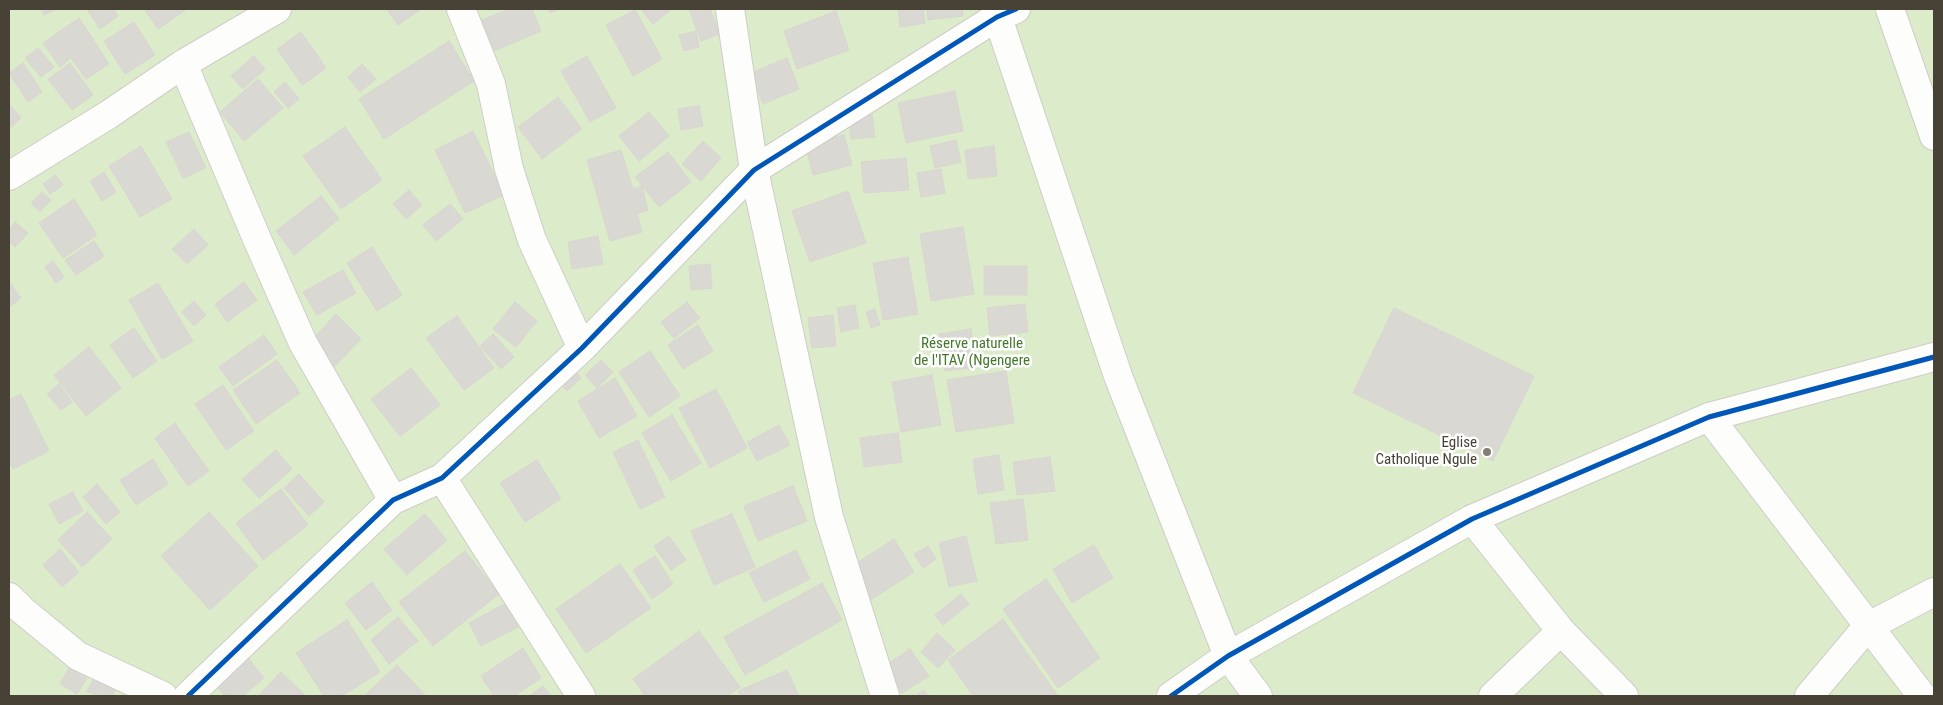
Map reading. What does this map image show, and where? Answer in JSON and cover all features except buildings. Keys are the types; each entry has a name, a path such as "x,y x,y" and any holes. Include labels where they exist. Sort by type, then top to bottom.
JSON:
{"street":[{"path":"9,176 108,115 184,64 277,9"},
{"path":"461,9 491,84 509,168 532,240 582,348"},
{"path":"730,9 754,170 829,517 886,696"},
{"path":"1890,9 1934,136"},
{"path":"188,696 393,500 442,478 582,348 754,170 1003,12 1118,376 1228,656 1258,696"},
{"path":"184,64 257,239 304,343 393,500"},
{"path":"1170,696 1228,656 1472,519 1709,417 1934,357"},
{"path":"1709,417 1867,627 1922,696"},
{"path":"442,478 582,696"},
{"path":"1472,519 1561,631 1624,696"},
{"path":"1809,696 1867,627 1934,592"},
{"path":"9,597 78,656 163,696"},
{"path":"1493,696 1561,631"}],"green space":[{"name":"Réserve naturelle de l'ITAV (Ngengere","path":"9,9 1934,9 1934,696 9,696"}],"cycle path":[{"path":"188,696 393,500 442,478 582,348 754,170 997,17 1016,9"},
{"path":"1171,696 1228,656 1472,519 1709,417 1934,357"}],"place":[{"name":"Eglise Catholique Ngule","path":"1487,452"}]}
